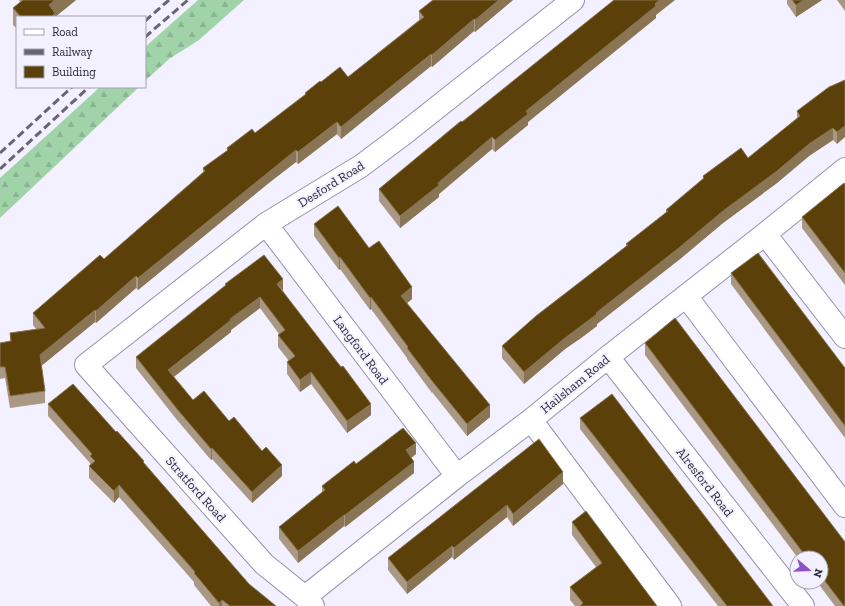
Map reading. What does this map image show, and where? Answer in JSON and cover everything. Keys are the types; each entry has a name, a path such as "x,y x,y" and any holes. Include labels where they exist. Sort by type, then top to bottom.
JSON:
{"street":[{"name":"Desford Road","path":"86,365 266,224 361,166 413,127 573,0"},
{"name":"Hailsham Road","path":"309,602 457,476 531,420 608,357 766,234 845,169"},
{"name":"Langford Road","path":"266,224 457,476"},
{"path":"766,234 845,336"},
{"path":"686,296 845,506"},
{"name":"Alresford Road","path":"608,357 803,606"},
{"name":"Stratford Road","path":"86,365 264,564 309,602"},
{"path":"531,420 670,606"}],"green space":[{"path":"198,0 244,0 199,40 169,59 146,80 146,46"},
{"path":"99,88 138,88 0,218 0,178"}],"building":[{"path":"23,0 55,0 49,5 55,13 52,16 20,16 13,8"},
{"path":"433,0 499,0 341,127 337,122 298,152 296,150 138,278 136,276 96,311 95,310 40,355 45,391 10,396 5,367 0,367 0,343 11,341 10,333 45,328 33,313 100,255 104,259 205,171 203,168 228,150 227,148 252,129 255,133 306,94 305,93 320,81 321,82 340,67 348,77 424,17 419,11"},
{"path":"614,0 660,0 655,4 656,6 526,111 528,114 495,140 492,137 438,183 439,185 400,216 379,189 461,121 462,122"},
{"path":"792,0 804,0 796,5"},
{"path":"845,80 845,126 837,132 833,128 809,144 777,171 723,211 524,372 502,346 536,316 628,245 626,244 668,211 666,210 704,178 703,176 741,148 748,158 800,116 797,111 829,87"},
{"path":"844,183 845,185 845,273 802,217"},
{"path":"338,206 369,248 379,241 412,287 401,296 490,405 467,424 432,381 371,297 370,298 314,224"},
{"path":"758,253 845,368 845,426 731,273"},
{"path":"264,255 283,279 277,284 341,367 343,366 371,404 347,421 311,372 300,380 287,362 295,356 278,335 285,330 260,297 230,319 231,320 168,370 193,400 204,391 229,421 234,417 262,451 266,447 282,465 252,492 212,448 211,449 136,357 226,285 225,284"},
{"path":"675,318 845,542 845,606 829,586 829,550 801,550 645,343"},
{"path":"73,384 144,461 143,462 249,584 276,606 230,606 222,600 219,603 194,573 195,572 119,485 114,491 89,466 95,461 90,456 92,454 48,404"},
{"path":"612,394 773,606 727,606 580,418"},
{"path":"403,428 416,443 406,450 414,462 298,551 279,527 325,490 322,486 354,461 356,464"},
{"path":"539,439 563,472 513,514 507,505 454,548 452,546 407,582 388,558"},
{"path":"586,511 657,606 580,606 583,603 570,587 602,563 572,522"}],"railway":[{"path":"146,20 169,0"},
{"path":"146,36 188,0"},
{"path":"0,153 71,88"},
{"path":"0,169 88,88"}]}
